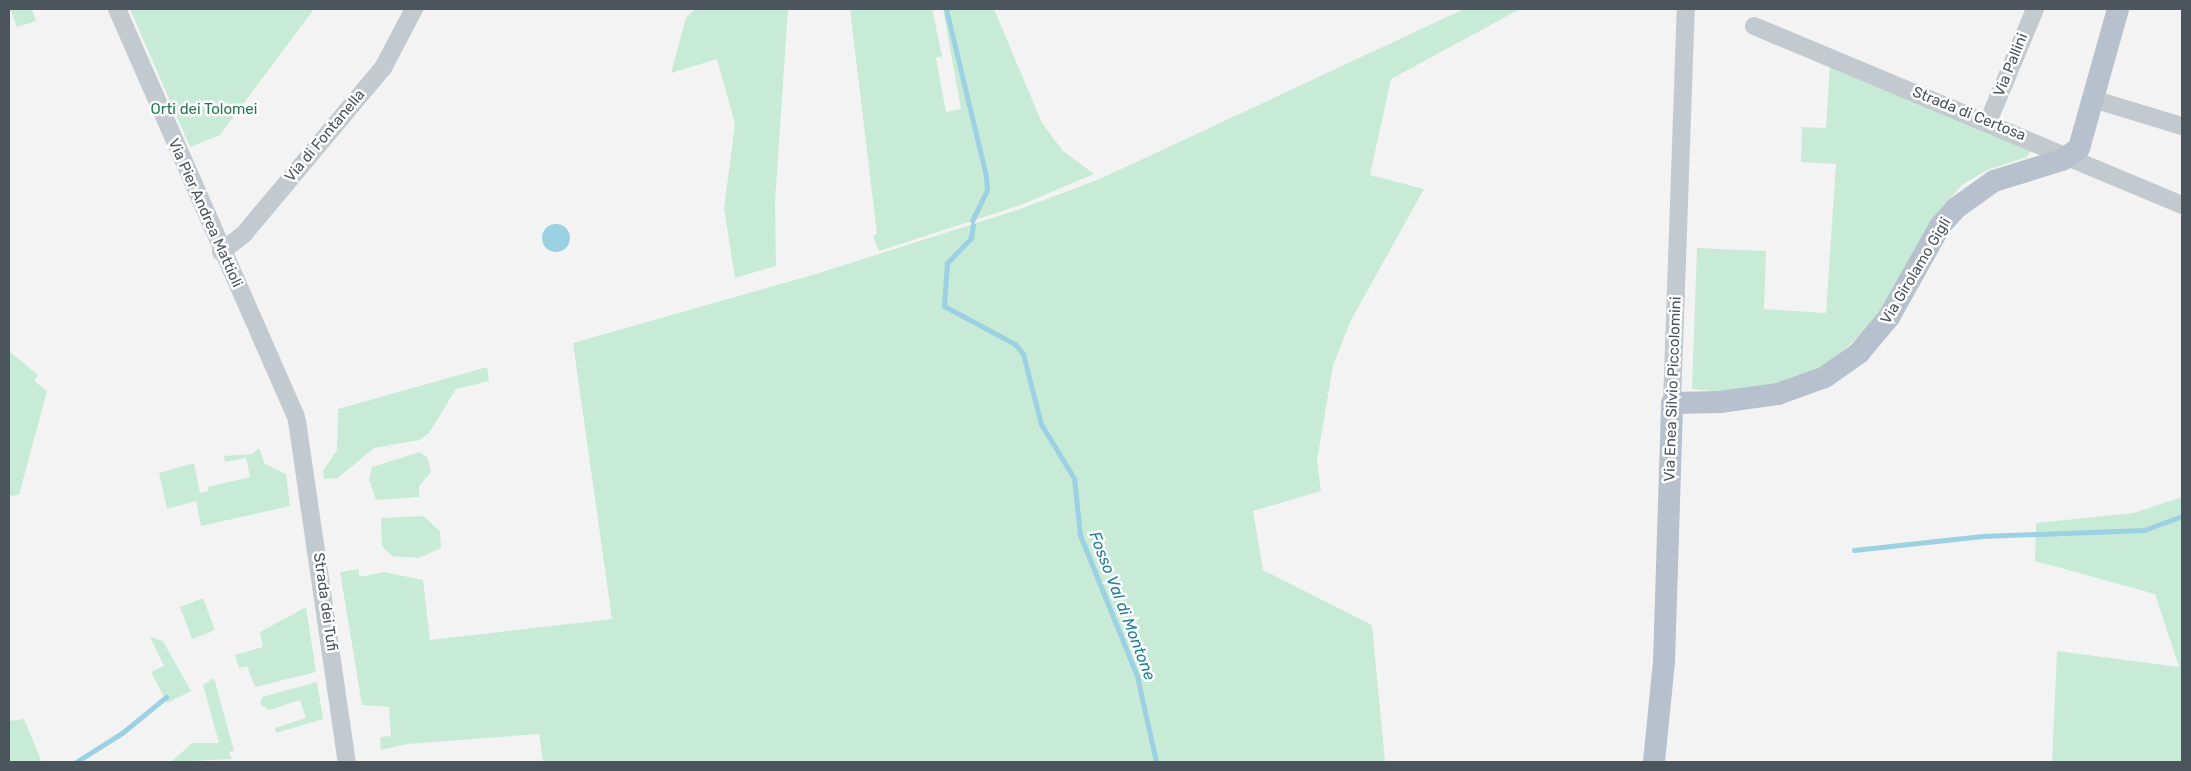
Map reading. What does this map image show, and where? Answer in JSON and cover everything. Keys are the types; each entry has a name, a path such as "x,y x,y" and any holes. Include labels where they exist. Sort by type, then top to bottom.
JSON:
{"main road":[{"path":"2070,156 2085,137 2118,9"},
{"name":"Via Girolamo Gigli","path":"1672,403 1720,402 1778,394 1838,370 1878,333 1940,226 1956,208 2001,178 2070,156"},
{"name":"Via Enea Silvio Piccolomini","path":"1654,762 1664,662 1672,403"}],"street":[{"name":"Via Pier Andrea Mattioli","path":"117,9 221,252 296,419 303,442"},
{"name":"Via di Fontanella","path":"221,252 244,234 383,68 414,9"},
{"name":"Via Pallini","path":"1988,122 2035,9"},
{"name":"Via Enea Silvio Piccolomini","path":"1672,403 1686,12"},
{"name":"Strada di Certosa","path":"1754,26 2070,156 2182,205"},
{"path":"2096,100 2182,126"},
{"name":"Strada dei Tufi","path":"303,442 347,762"}],"green space":[{"path":"10,9 32,9 36,21 17,27"},
{"name":"Orti dei Tolomei","path":"130,9 314,9 220,135 190,147"},
{"path":"695,9 788,9 775,202 776,266 735,278 724,208 735,124 717,59 671,73 686,18"},
{"path":"850,9 932,9 942,56 936,58 946,112 961,109 943,9 994,9 1042,123 1063,151 1094,174 1018,206 879,251 873,236 877,234"},
{"path":"1464,9 1520,9 1391,79 1370,175 1424,189 1350,322 1333,366 1317,460 1321,491 1253,511 1263,570 1372,625 1385,762 543,762 539,734 407,744 381,750 380,737 391,736 389,707 362,705 340,572 359,569 359,577 384,572 423,580 430,640 612,619 573,343 816,274 1020,209 1102,178"},
{"path":"1830,64 2032,148 2027,157 1987,170 1962,185 1938,212 1873,324 1828,364 1771,385 1721,392 1692,389 1697,248 1766,251 1764,309 1826,313 1836,164 1801,162 1802,127 1826,128"},
{"path":"9,351 38,375 34,381 47,391 19,495 9,496"},
{"path":"487,367 489,381 456,389 429,433 419,440 374,448 338,478 324,479 323,471 337,450 338,409"},
{"path":"259,448 265,464 286,474 290,506 201,526 196,501 167,509 159,473 194,463 200,493 208,491 208,487 250,477 246,458 225,462 224,456 252,454"},
{"path":"420,452 428,458 431,472 419,486 419,497 376,500 369,480 372,467"},
{"path":"2182,497 2182,762 2052,762 2057,651 2179,667 2155,594 2035,561 2036,523 2134,513"},
{"path":"423,516 440,531 441,548 419,558 392,556 382,546 381,518"},
{"path":"203,598 215,630 192,639 180,607"},
{"path":"306,607 316,672 255,687 247,666 239,668 235,655 263,647 260,632"},
{"path":"150,637 163,641 191,691 167,703 151,672 164,666"},
{"path":"214,678 234,751 229,752 232,759 171,762 192,743 219,743 203,685"},
{"path":"317,682 323,719 276,733 275,728 306,718 300,700 269,710 260,704 262,697"},
{"path":"24,719 42,762 9,762 9,721"}],"water":[{"path":"556,224 566,228 570,238 566,248 556,252 546,248 542,238 546,228"}],"waterway":[{"name":"Fosso Val di Montone","path":"946,9 986,176 987,190 972,221"},
{"name":"Fosso Val di Montone","path":"973,225 971,238 947,263 944,306 1015,344 1023,354 1041,424 1074,478 1080,535 1137,676 1156,762"},
{"path":"1854,550 1982,536 2144,530 2182,516"},
{"path":"76,762 122,733 166,697"}]}
